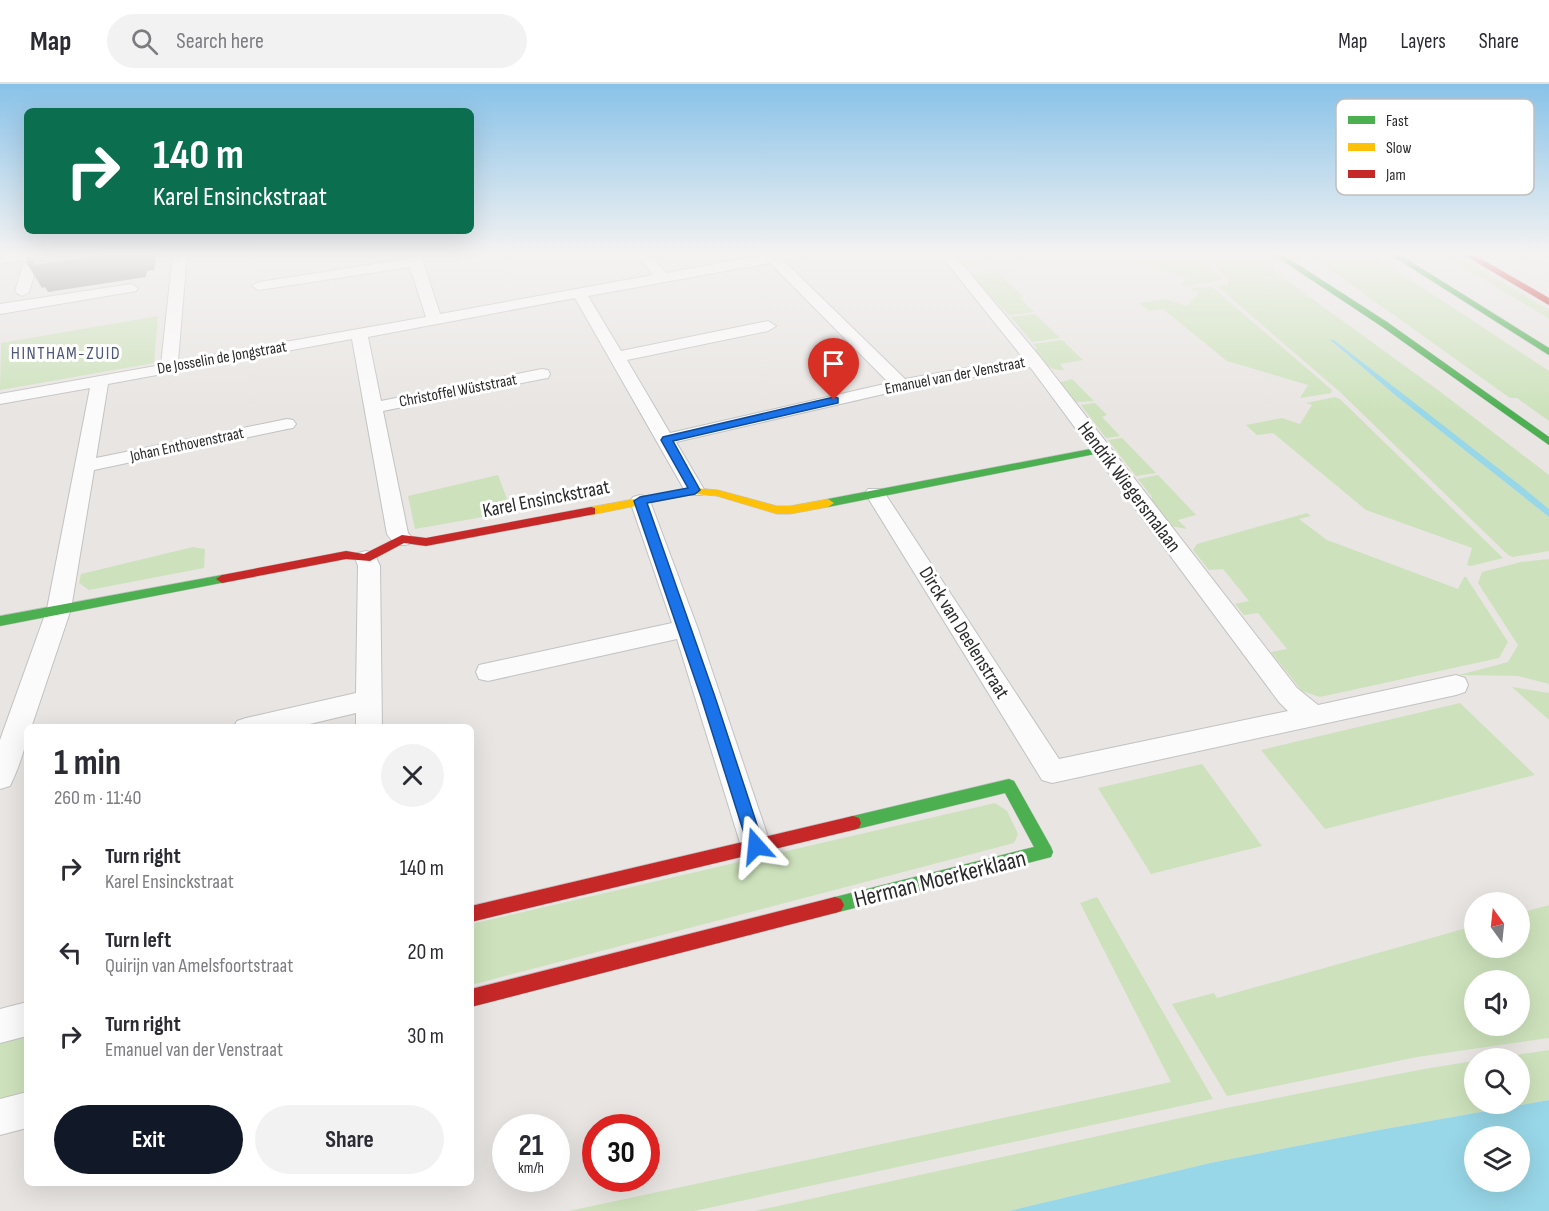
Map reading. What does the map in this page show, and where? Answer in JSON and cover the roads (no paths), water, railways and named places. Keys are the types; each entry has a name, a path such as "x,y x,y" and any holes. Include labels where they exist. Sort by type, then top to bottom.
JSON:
{"main road":[{"path":"1356,306 1549,442"},
{"path":"1361,306 1384,324"},
{"path":"1475,306 1549,352"},
{"name":"Karel Ensinckstraat","path":"402,539 426,542 695,490 714,491 776,511 790,510 1101,450"},
{"path":"0,621 346,555 366,558 402,539"},
{"name":"Herman Moerkerklaan","path":"474,913 1010,786 1045,852 474,997"}],"street":[{"path":"0,309 21,306"},
{"path":"169,368 175,306"},
{"path":"430,306 434,319"},
{"name":"De Josselin de Jongstraat","path":"0,399 509,306"},
{"path":"586,306 695,490"},
{"path":"821,306 901,385"},
{"name":"Hendrik Wiegersmalaan","path":"989,306 1034,361 1288,696 1303,709 1316,715"},
{"path":"617,357 768,326"},
{"name":"Christoffel Wüststraat","path":"359,333 398,534 402,539"},
{"name":"Emanuel van der Venstraat","path":"666,440 901,385 1034,361"},
{"name":"Christoffel Wüststraat","path":"373,408 542,374"},
{"path":"0,778 59,609 87,465 100,380"},
{"name":"Johan Enthovenstraat","path":"87,465 287,424"},
{"name":"Dirck van Deelenstraat","path":"875,494 1052,772 1316,715"},
{"path":"640,501 686,630 756,846"},
{"path":"366,558 369,566 369,724"},
{"path":"488,672 686,630"},
{"path":"1316,715 1456,685"},
{"path":"264,724 369,700"},
{"path":"0,1026 24,1020"},
{"path":"0,1117 24,1111"}],"water":[{"path":"1329,339 1334,340 1521,486 1549,509 1549,517 1395,395"},
{"path":"1549,1100 1549,1211 1009,1211 1210,1163 1470,1114 1530,1114 1530,1103"}],"district":[{"name":"HINTHAM-ZUID","path":"66,353"}]}
